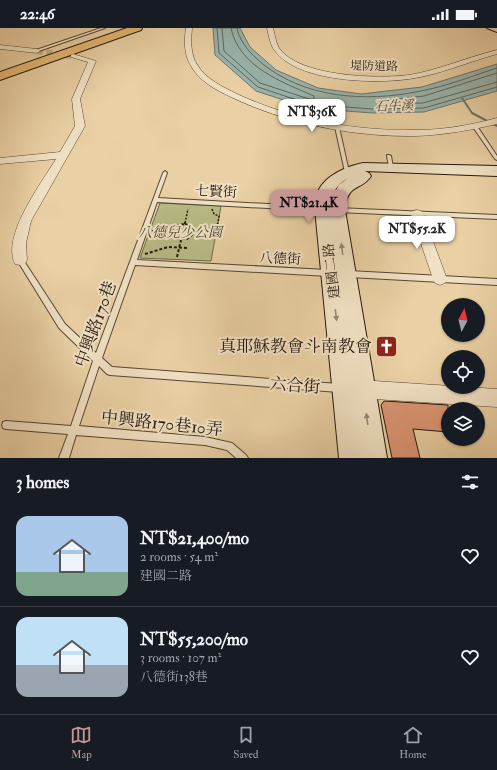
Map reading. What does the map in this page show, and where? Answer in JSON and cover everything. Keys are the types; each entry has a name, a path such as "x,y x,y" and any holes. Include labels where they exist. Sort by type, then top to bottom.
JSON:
{"highway":[{"path":"0,67 116,28"},
{"path":"0,76 137,28"}],"street":[{"path":"189,28 187,44 191,59 200,73 215,85 236,97 268,110 311,122 400,133 447,131 475,127 497,121"},
{"name":"堤防道路","path":"270,28 276,48 289,60 315,70 349,77 373,79 410,77 497,52"},
{"path":"491,28 497,30"},
{"path":"0,47 36,51"},
{"path":"20,260 19,242 25,221 80,126 76,99 92,61 73,56"},
{"path":"0,161 62,155"},
{"name":"建國二路","path":"373,458 354,389 330,210 324,197 326,192 335,180 347,172 363,167 390,162 497,171"},
{"name":"建國二路","path":"330,210 347,186 357,179 371,174 497,178"},
{"path":"417,214 440,279"},
{"name":"建國二路","path":"353,458 354,389"},
{"name":"六合街","path":"354,389 497,398"}],"lane":[{"path":"36,51 104,28"},
{"path":"337,126 347,172"},
{"path":"475,127 497,159"},
{"name":"中興路170巷","path":"64,458 97,360 165,173"},
{"name":"七賢街","path":"156,200 330,210 497,217"},
{"name":"六合街","path":"20,260 62,326 110,371 354,389"},
{"name":"八德街","path":"133,262 497,282"},
{"name":"中興路170巷10弄","path":"6,425 205,441 229,446 243,458"}],"path":[{"path":"185,224 190,202"},
{"path":"193,232 216,233 219,216 213,212 212,206"},
{"path":"185,224 192,227 193,232 187,239 180,240 174,238 172,234 173,229 178,225 185,224"},
{"path":"145,230 171,232"},
{"path":"175,264 181,240"},
{"path":"145,254 168,247 187,248"}],"green space":[{"name":"八德兒少公園","path":"160,203 221,206 211,261 140,258"}],"water":[{"name":"石牛溪","path":"213,28 240,28 250,47 276,70 318,88 361,94 422,87 497,64 497,91 424,112 372,113 308,108 256,91 215,55"}],"building":[{"path":"384,401 441,405 441,431 413,429 420,458 392,458 381,405"}],"waterway":[{"path":"462,98 472,113 497,126"}],"tunnel":[{"path":"37,51 73,56"}],"place":[{"name":"真耶穌教會斗南教會","path":"387,346"}]}
